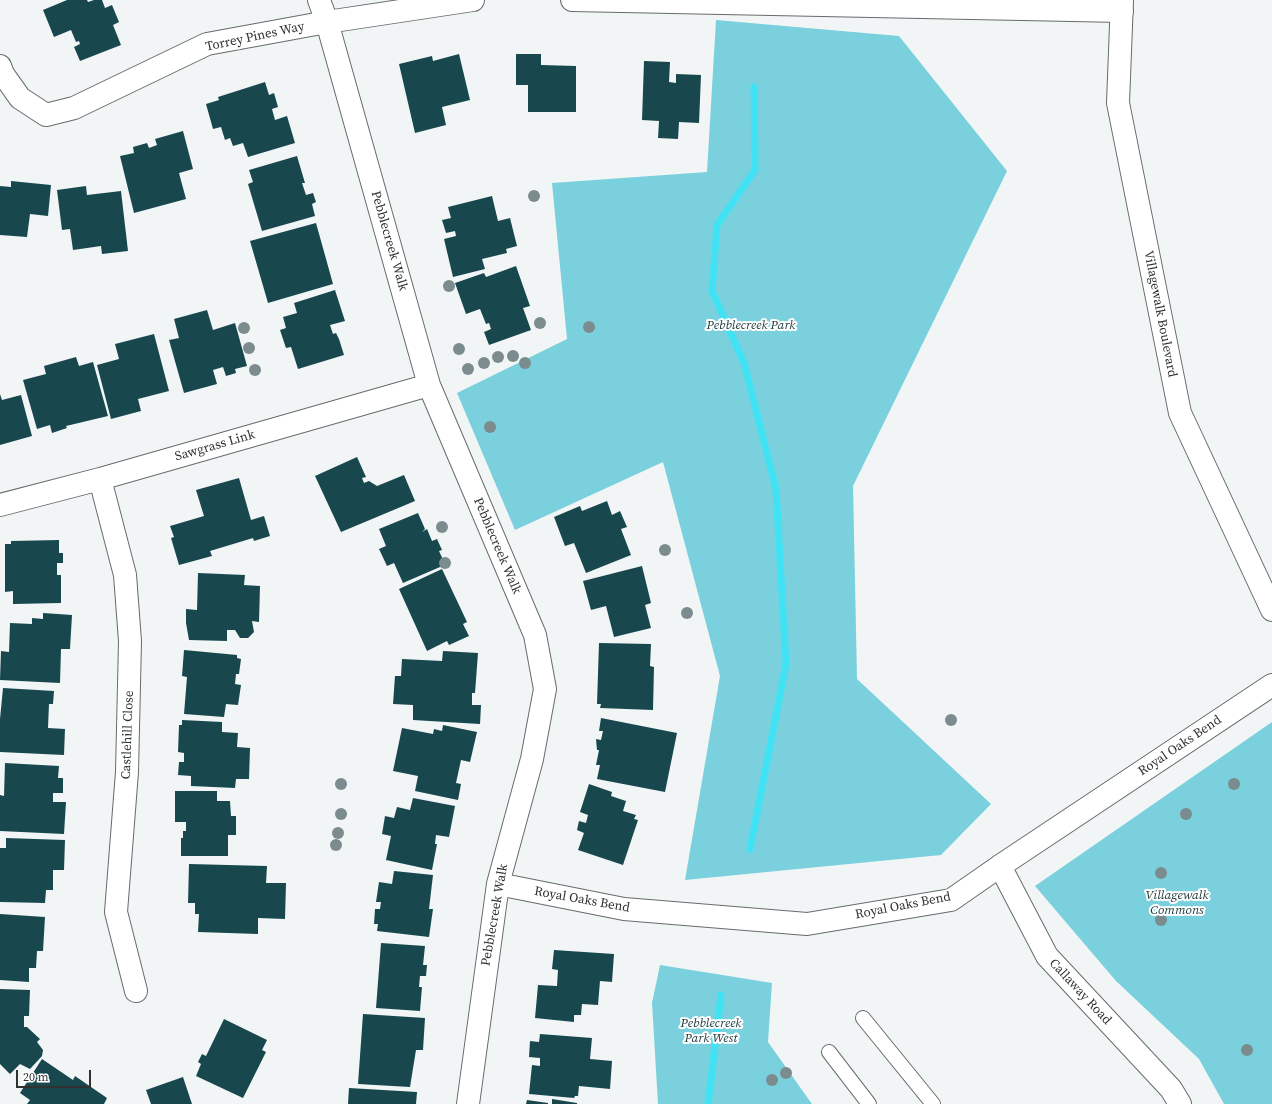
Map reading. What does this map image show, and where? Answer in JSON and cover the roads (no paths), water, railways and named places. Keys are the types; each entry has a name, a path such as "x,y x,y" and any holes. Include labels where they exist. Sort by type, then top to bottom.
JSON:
{"street":[{"name":"Pebblecreek Walk","path":"319,0 327,22 429,385 535,635 545,689 532,759 498,884 468,1104"},
{"name":"Torrey Pines Way","path":"0,66 3,74 20,98 46,115 74,108 207,44 327,22 473,0"},
{"path":"572,0 1122,6"},
{"name":"Villagewalk Boulevard","path":"1122,6 1118,103 1180,413 1272,610"},
{"name":"Sawgrass Link","path":"0,505 100,479 429,385"},
{"name":"Castlehill Close","path":"100,479 125,575 130,641 127,772 116,912 136,991"},
{"name":"Royal Oaks Bend","path":"498,884 624,909 807,924 952,900 1000,866 1272,685"},
{"name":"Callaway Road","path":"1000,866 1047,956 1171,1089 1180,1104"}],"lane":[{"path":"863,1018 932,1104"},
{"path":"829,1052 869,1104"}],"waterway":[{"path":"750,849 786,664 776,489 744,363 712,291 717,225 755,170 754,87"},
{"path":"708,1104 721,995"}],"park label":[{"name":"Pebblecreek Park","path":"751,326"},
{"name":"Villagewalk Commons","path":"1177,904"},
{"name":"Pebblecreek Park West","path":"711,1032"}]}
